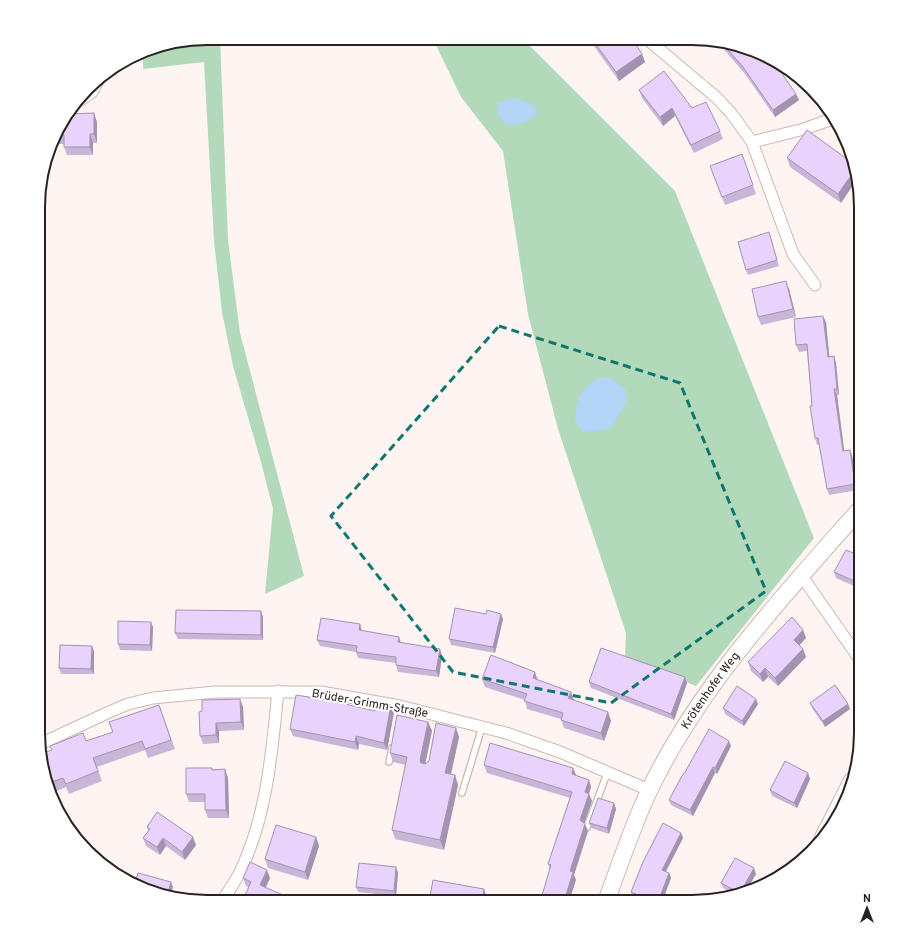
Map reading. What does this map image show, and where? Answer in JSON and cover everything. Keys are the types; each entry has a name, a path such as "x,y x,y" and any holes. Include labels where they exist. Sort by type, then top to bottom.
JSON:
{"street":[{"path":"654,45 716,98 731,113 752,142 793,254 815,285"},
{"path":"752,142 804,129 829,120"},
{"name":"Krötenhofer Weg","path":"609,895 630,835 649,790 679,737 709,690 801,575 854,516"},
{"path":"801,575 854,651"},
{"path":"226,895 241,870 256,832 266,791 272,755 278,691"},
{"name":"Brüder-Grimm-Straße","path":"45,741 128,704 153,698 202,693 278,691 321,692 438,720 482,727 506,733 608,771 649,790"},
{"path":"834,810 842,794"}],"lane":[{"path":"462,793 482,727"},
{"path":"389,762 393,741"},
{"path":"587,827 608,771"}],"highlighted area":[{"path":"499,326 680,383 766,591 611,703 453,672 331,516"}],"green space":[{"path":"220,45 228,240 240,333 304,576 265,594 273,509 233,366 222,312 214,241 204,62 143,69 143,58 145,57 186,46"},
{"path":"436,45 529,45 675,191 814,538 696,686 625,657 626,633 558,429 528,314 503,151 461,97"}],"water":[{"path":"519,99 535,106 538,113 523,123 514,125 504,124 498,113 497,105 504,100"},
{"path":"608,377 625,388 627,402 611,428 598,431 582,431 575,420 577,404 582,392 595,379"}],"building":[{"path":"596,45 636,45 642,54 616,72"},
{"path":"727,49 754,57 780,71 796,94 773,110 743,67"},
{"path":"664,71 692,108 706,102 720,131 691,145 672,108 660,117 639,90"},
{"path":"94,113 94,134 90,134 90,147 64,147 64,135 62,135 74,114"},
{"path":"807,130 846,158 851,176 838,194 787,158"},
{"path":"742,154 753,185 722,197 710,166"},
{"path":"769,232 777,260 746,270 738,242"},
{"path":"786,281 793,309 758,317 752,289"},
{"path":"823,316 828,357 834,356 837,389 834,389 843,451 850,450 854,484 827,489 818,438 815,438 810,406 812,406 807,344 796,345 794,319"},
{"path":"846,550 854,553 854,581 834,572"},
{"path":"455,608 486,614 487,610 501,614 493,647 449,639"},
{"path":"176,610 261,611 261,635 175,633"},
{"path":"792,617 803,630 794,640 803,649 775,678 765,668 760,674 748,662"},
{"path":"321,618 360,624 359,630 399,637 398,642 440,649 436,671 396,665 396,657 356,652 357,646 317,640"},
{"path":"118,621 151,622 150,645 118,644"},
{"path":"60,645 92,646 91,669 59,668"},
{"path":"601,648 685,677 671,714 589,682"},
{"path":"491,655 535,672 533,678 571,692 568,698 608,712 601,733 561,720 563,713 524,701 527,694 482,679"},
{"path":"835,685 848,704 823,721 810,703"},
{"path":"737,686 756,699 742,721 723,708"},
{"path":"296,695 328,700 375,711 377,702 391,705 384,743 356,736 355,742 290,729"},
{"path":"240,699 241,722 216,723 216,735 200,736 199,712 202,711 202,700"},
{"path":"159,705 171,740 145,749 142,741 93,758 98,771 66,784 63,778 53,782 46,752 52,750 50,746 83,733 86,741 113,732 109,722"},
{"path":"397,715 428,722 420,760 421,763 425,764 429,761 436,723 456,728 445,773 455,775 440,840 392,830 407,757 390,753"},
{"path":"709,729 729,741 690,810 669,800"},
{"path":"490,743 573,768 572,774 589,780 585,792 589,794 580,820 585,824 570,871 573,872 566,895 542,895 551,865 548,864 572,792 484,765"},
{"path":"785,761 808,773 794,803 770,790"},
{"path":"186,768 212,768 212,770 225,769 226,810 205,810 205,794 186,794"},
{"path":"598,798 614,803 607,828 589,823"},
{"path":"157,812 193,837 182,852 163,838 157,847 143,838 150,829 147,827"},
{"path":"663,823 681,833 662,870 669,873 661,895 638,895 631,892 643,862"},
{"path":"276,825 316,837 305,872 265,859"},
{"path":"735,858 754,868 744,886 733,889 721,883"},
{"path":"250,862 267,870 260,885 283,895 245,895 251,882 243,878"},
{"path":"359,863 396,867 394,891 356,887"},
{"path":"138,873 171,882 169,890 145,883 136,879"},
{"path":"433,880 484,889 483,895 430,895"}]}
